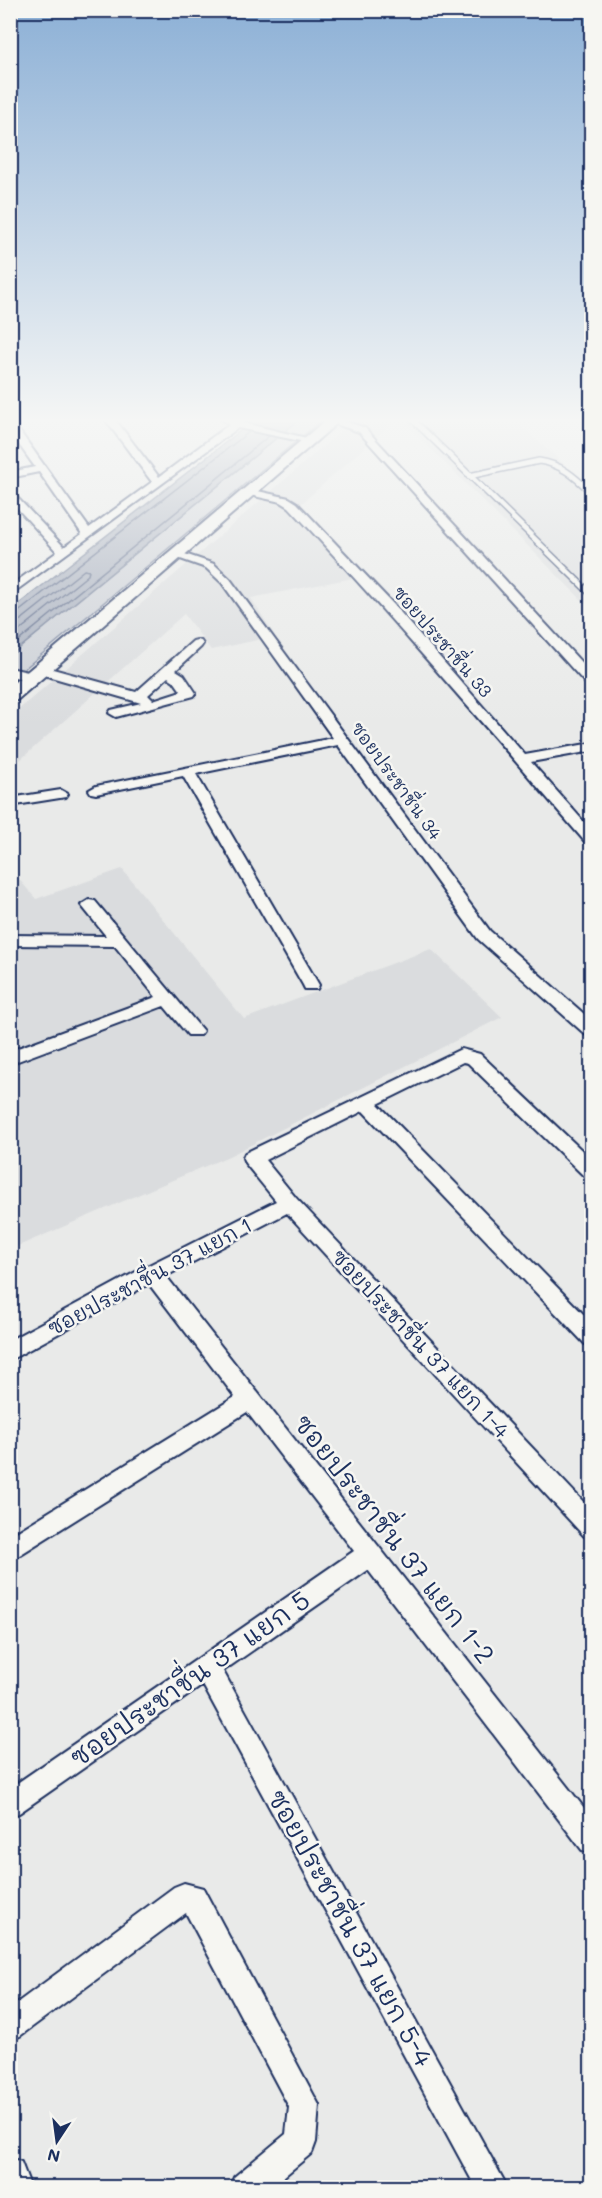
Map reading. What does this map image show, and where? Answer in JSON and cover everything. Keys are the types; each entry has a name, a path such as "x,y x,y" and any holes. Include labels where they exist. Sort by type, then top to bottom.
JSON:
{"main road":[{"path":"10,696 215,521"}],"street":[{"path":"35,521 62,551"},
{"path":"78,521 87,533"},
{"path":"10,592 104,521"},
{"name":"ซอยประชาชื่น 33","path":"308,521 390,608 591,841"},
{"path":"444,521 591,682"},
{"name":"ซอยประชาชื่น 34","path":"176,554 210,566 226,581 484,935 591,1031"},
{"path":"144,701 167,670 197,644"},
{"path":"116,713 144,701 189,693 179,678 167,670"},
{"path":"10,672 37,673 144,701"},
{"path":"96,790 341,740"},
{"path":"520,760 591,747"},
{"path":"187,771 311,985"},
{"path":"10,802 61,794"},
{"path":"88,905 194,1030"},
{"path":"10,940 119,941"},
{"path":"10,1058 167,999"},
{"path":"591,1172 474,1058 468,1056 461,1055 365,1102 591,1338"},
{"name":"ซอยประชาชื่น 37 แยก 1-4","path":"365,1102 252,1158 289,1203 591,1528"},
{"name":"ซอยประชาชื่น 37 แยก 1","path":"10,1351 289,1203"},
{"name":"ซอยประชาชื่น 37 แยก 1-2","path":"152,1274 591,1840"},
{"path":"10,1550 250,1399"},
{"name":"ซอยประชาชื่น 37 แยก 5","path":"10,1804 370,1554"},
{"name":"ซอยประชาชื่น 37 แยก 5-4","path":"207,1668 493,2187"},
{"path":"10,2026 184,1897 193,1898 304,2105 301,2142 245,2187"},
{"path":"10,2173 16,2187"}],"lane":[{"path":"514,521 591,596"}],"shaded area":[{"path":"175,521 201,521 11,680 11,655"},
{"path":"237,521 303,521 353,578 251,598 275,636 211,650 184,614 11,768 10,717"},
{"path":"503,521 591,521 591,609"},
{"path":"10,869 36,899 122,869 244,1019 431,949 502,1017 229,1156 11,1249"}],"water":[{"path":"126,521 175,521 11,655 11,610"}]}
